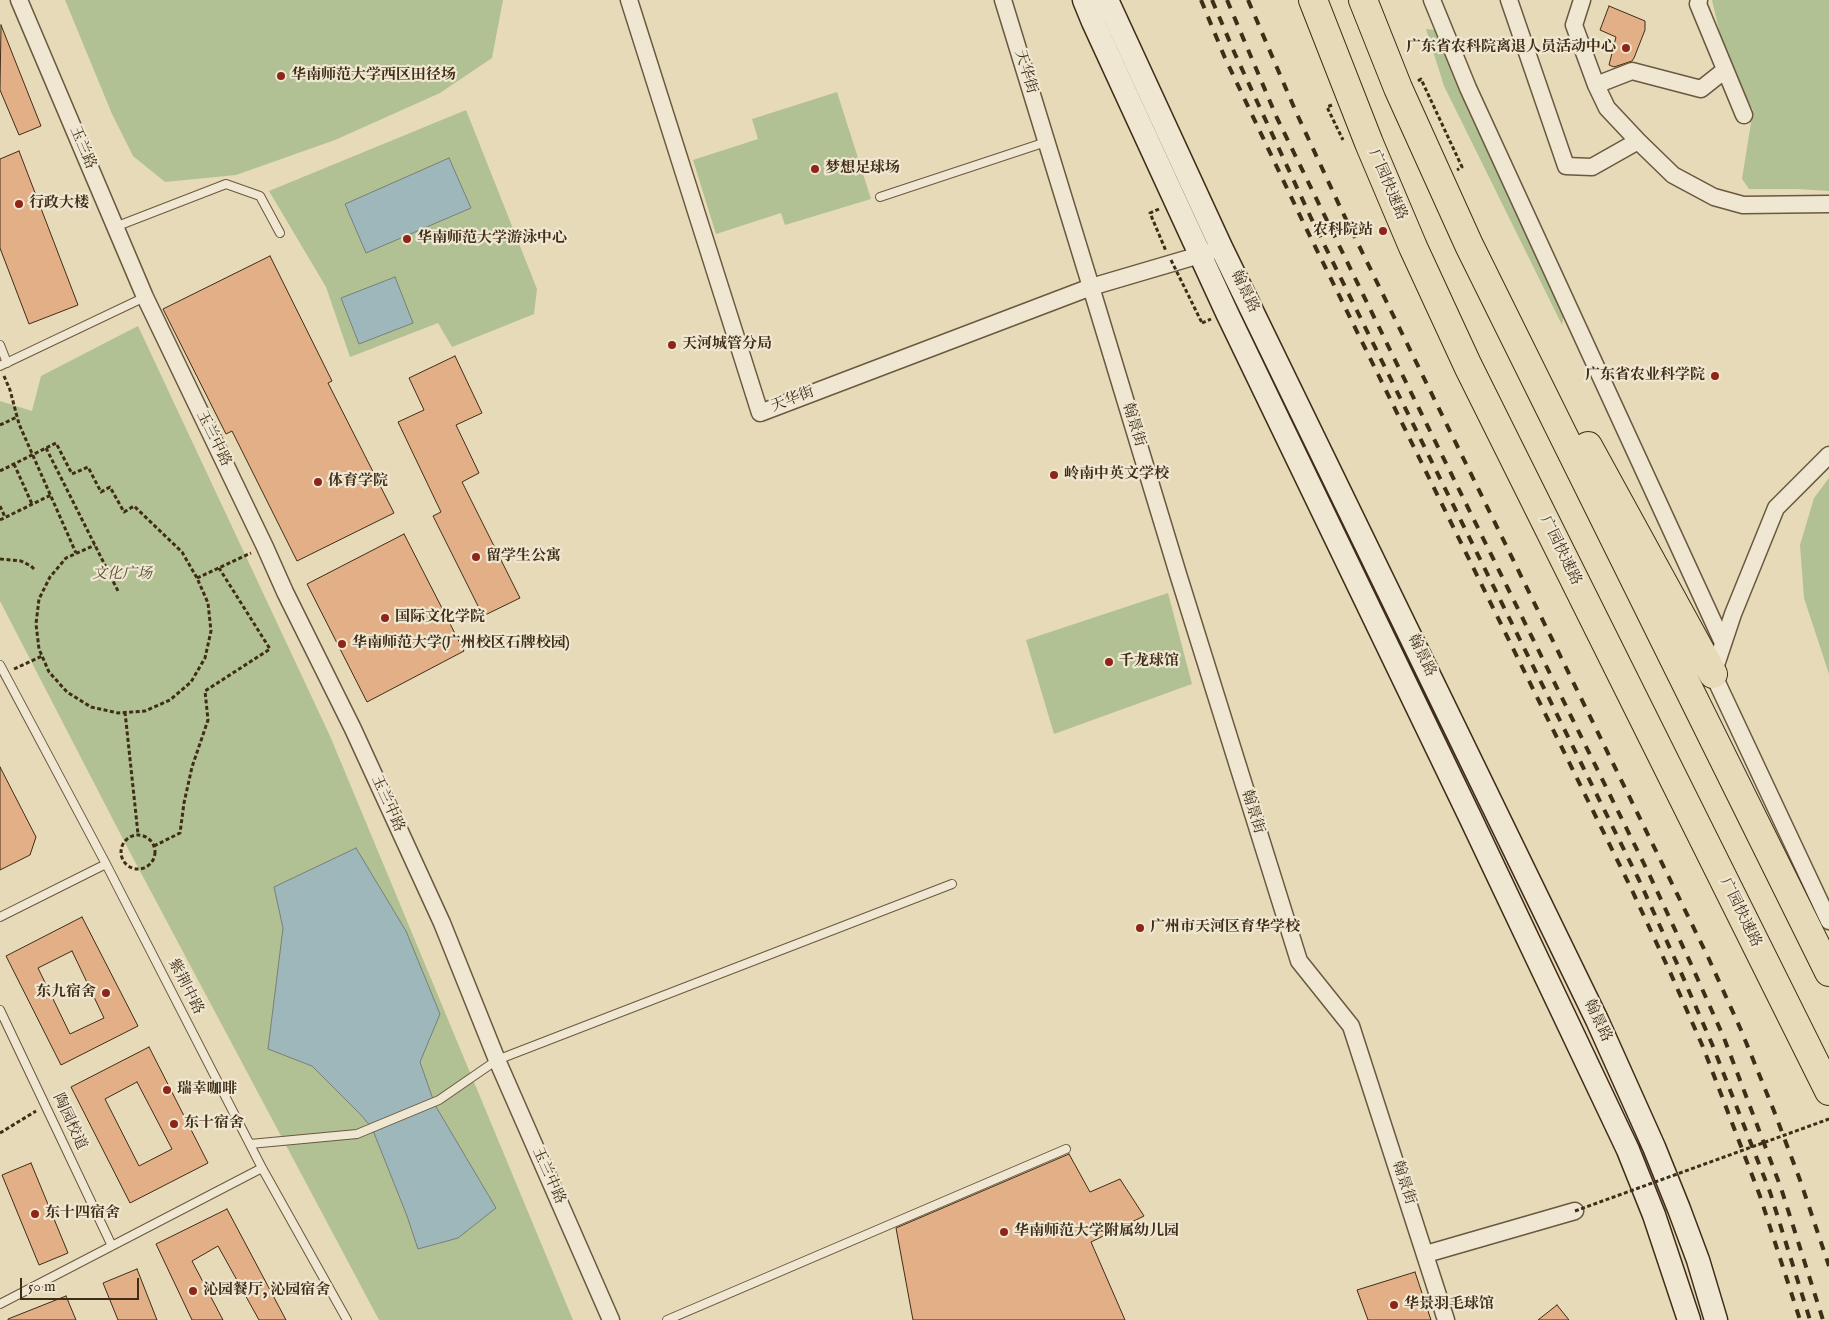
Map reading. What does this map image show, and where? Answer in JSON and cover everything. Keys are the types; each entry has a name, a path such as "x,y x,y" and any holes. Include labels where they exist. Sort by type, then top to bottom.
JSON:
{"highway":[{"name":"广园快速路","path":"1313,0 1413,247 1468,366 1829,1091"},
{"path":"1363,0 1398,88 1469,244 1829,972"},
{"path":"1469,244 1524,330 1714,674"}],"street":[{"name":"玉兰路","path":"19,0 145,297"},
{"name":"天华街","path":"629,0 760,412 1091,287 1211,251"},
{"name":"天华街","path":"1003,0 1091,287"},
{"name":"翰景路","path":"1084,0 1158,166 1211,251 1227,313 1628,1150 1654,1215 1689,1320"},
{"name":"翰景路","path":"1107,0 1211,251 1604,1036 1679,1208 1698,1260 1716,1320"},
{"path":"1432,0 1468,88 1723,643"},
{"path":"1509,0 1566,166 1592,167 1638,141"},
{"path":"1582,0 1574,26 1596,85 1607,108 1673,176 1714,197 1743,205 1829,204"},
{"path":"1699,0 1698,4 1744,116"},
{"path":"1596,85 1632,72 1701,89 1725,70"},
{"name":"翰景街","path":"1091,287 1299,961 1351,1026 1446,1320"},
{"name":"玉兰中路","path":"145,297 285,592 353,729 438,914 497,1060 611,1320"},
{"path":"1829,455 1776,508 1733,614 1714,674 1829,921"},
{"path":"1426,1254 1575,1211"}],"lane":[{"path":"880,197 1046,142"},
{"path":"115,228 226,184 260,196 280,233"},
{"path":"0,345 2,365 145,297"},
{"name":"紫荆中路","path":"0,665 2,674 106,864 262,1168 347,1320"},
{"path":"0,917 106,864"},
{"path":"250,1144 357,1134 439,1100 497,1060 952,884"},
{"name":"陶园校道","path":"0,1010 112,1246"},
{"path":"667,1320 1066,1149"},
{"path":"0,1304 262,1168"}],"path":[{"path":"1421,79 1462,168"},
{"path":"1150,213 1202,323"},
{"path":"2,365 17,418 76,553"},
{"path":"0,425 17,418"},
{"path":"0,470 56,443 72,474 88,468 101,492 110,487 124,512 134,506 182,552 197,578 208,603 211,631 205,658 191,682 170,700 145,711 118,713 91,707 67,692 49,672 39,649 36,624 39,599 50,577 66,558 95,545"},
{"path":"46,448 118,591"},
{"path":"14,464 32,504"},
{"path":"0,520 51,495"},
{"path":"0,506 5,517"},
{"path":"197,578 265,547"},
{"path":"0,559 21,561 35,570"},
{"path":"154,846 180,833 192,767 208,720 205,691 270,649 218,568"},
{"path":"2,674 42,656"},
{"path":"126,712 138,834"},
{"path":"138,834 148,838 154,846 154,856 148,865 139,869 128,866 121,857 121,846 128,838 138,834"},
{"path":"0,1133 45,1105"},
{"path":"1575,1211 1829,1119"}],"green space":[{"name":"华南师范大学西区田径场","path":"65,0 503,0 492,58 440,93 335,140 236,175 165,182 133,156 112,114"},
{"path":"1712,0 1829,0 1829,191 1749,189 1742,179 1753,110 1728,68"},
{"path":"1426,29 1445,31 1567,300 1562,325 1444,86"},
{"name":"梦想足球场","path":"837,92 871,199 785,225 781,213 716,234 693,160 758,139 752,119"},
{"name":"华南师范大学游泳中心","path":"466,110 537,289 534,314 452,347 438,323 350,357 326,287 269,191"},
{"name":"文化广场","path":"138,326 330,736 573,1320 379,1320 124,841 0,601 0,401 32,411 41,376"},
{"path":"1829,478 1829,674 1804,598 1800,545 1814,498"},
{"name":"千龙球馆","path":"1168,593 1192,684 1054,734 1026,640"}],"water":[{"path":"449,158 471,208 366,253 345,204"},
{"path":"395,277 413,323 359,344 341,298"},
{"path":"356,848 406,931 440,1014 420,1062 435,1105 496,1208 458,1238 418,1249 372,1128 312,1066 268,1049 283,928 274,887"}],"building":[{"name":"广东省农科院离退人员活动中心","path":"1609,6 1645,21 1645,30 1632,61 1614,67 1609,65 1616,37 1600,30"},
{"path":"1,25 41,126 19,135 0,90"},
{"name":"行政大楼","path":"19,151 78,305 29,324 0,248 0,159"},
{"path":"270,256 332,381 328,383 394,513 297,561 232,431 226,434 163,309"},
{"path":"455,356 482,413 456,425 479,473 462,482 520,598 483,616 433,516 441,512 398,422 424,410 409,378"},
{"name":"国际文化学院","path":"404,534 464,651 367,702 307,584"},
{"path":"0,767 36,837 30,855 0,870"},
{"name":"东九宿舍","path":"82,917 138,1026 61,1065 6,956","holes":["72,951 104,1018 70,1034 38,968"]},
{"name":"东十宿舍","path":"149,1047 208,1163 130,1203 71,1087","holes":["137,1082 172,1149 139,1166 105,1099"]},
{"name":"华南师范大学附属幼儿园","path":"1069,1154 1090,1192 1120,1179 1144,1216 1091,1242 1125,1320 913,1320 896,1228"},
{"name":"东十四宿舍","path":"31,1163 68,1253 39,1265 2,1175"},
{"name":"沁园餐厅, 沁园宿舍","path":"227,1209 286,1320 259,1320 218,1246 192,1261 223,1320 192,1320 156,1244"},
{"path":"137,1269 157,1320 118,1320 103,1283"},
{"name":"华景羽毛球馆","path":"1415,1272 1431,1320 1368,1320 1357,1290"},
{"path":"66,1296 76,1320 8,1320 8,1319"},
{"path":"1557,1305 1569,1320 1538,1320"}],"railway":[{"path":"1201,0 1225,58 1304,224 1630,886 1670,972 1703,1047 1760,1196 1800,1320"},
{"path":"1212,0 1312,220 1639,880 1679,968 1712,1044 1770,1192 1810,1320"},
{"path":"1227,0 1277,118 1650,876 1691,964 1724,1038 1781,1188 1823,1320"},
{"path":"1248,0 1296,112 1341,209 1708,957 1741,1030 1774,1111 1829,1266"}],"place":[{"name":"广东省农科院离退人员活动中心","path":"1626,48"},
{"name":"华南师范大学西区田径场","path":"281,76"},
{"name":"梦想足球场","path":"815,169"},
{"name":"行政大楼","path":"19,204"},
{"name":"农科院站","path":"1383,231"},
{"name":"华南师范大学游泳中心","path":"407,239"},
{"name":"天河城管分局","path":"672,345"},
{"name":"广东省农业科学院","path":"1715,376"},
{"name":"岭南中英文学校","path":"1054,475"},
{"name":"体育学院","path":"318,482"},
{"name":"留学生公寓","path":"476,557"},
{"name":"国际文化学院","path":"385,618"},
{"name":"华南师范大学(广州校区石牌校园)","path":"342,644"},
{"name":"千龙球馆","path":"1109,662"},
{"name":"广州市天河区育华学校","path":"1140,928"},
{"name":"东九宿舍","path":"106,993"},
{"name":"瑞幸咖啡","path":"167,1090"},
{"name":"东十宿舍","path":"174,1124"},
{"name":"东十四宿舍","path":"35,1214"},
{"name":"华南师范大学附属幼儿园","path":"1004,1232"},
{"name":"沁园餐厅, 沁园宿舍","path":"193,1291"},
{"name":"华景羽毛球馆","path":"1394,1305"}]}
